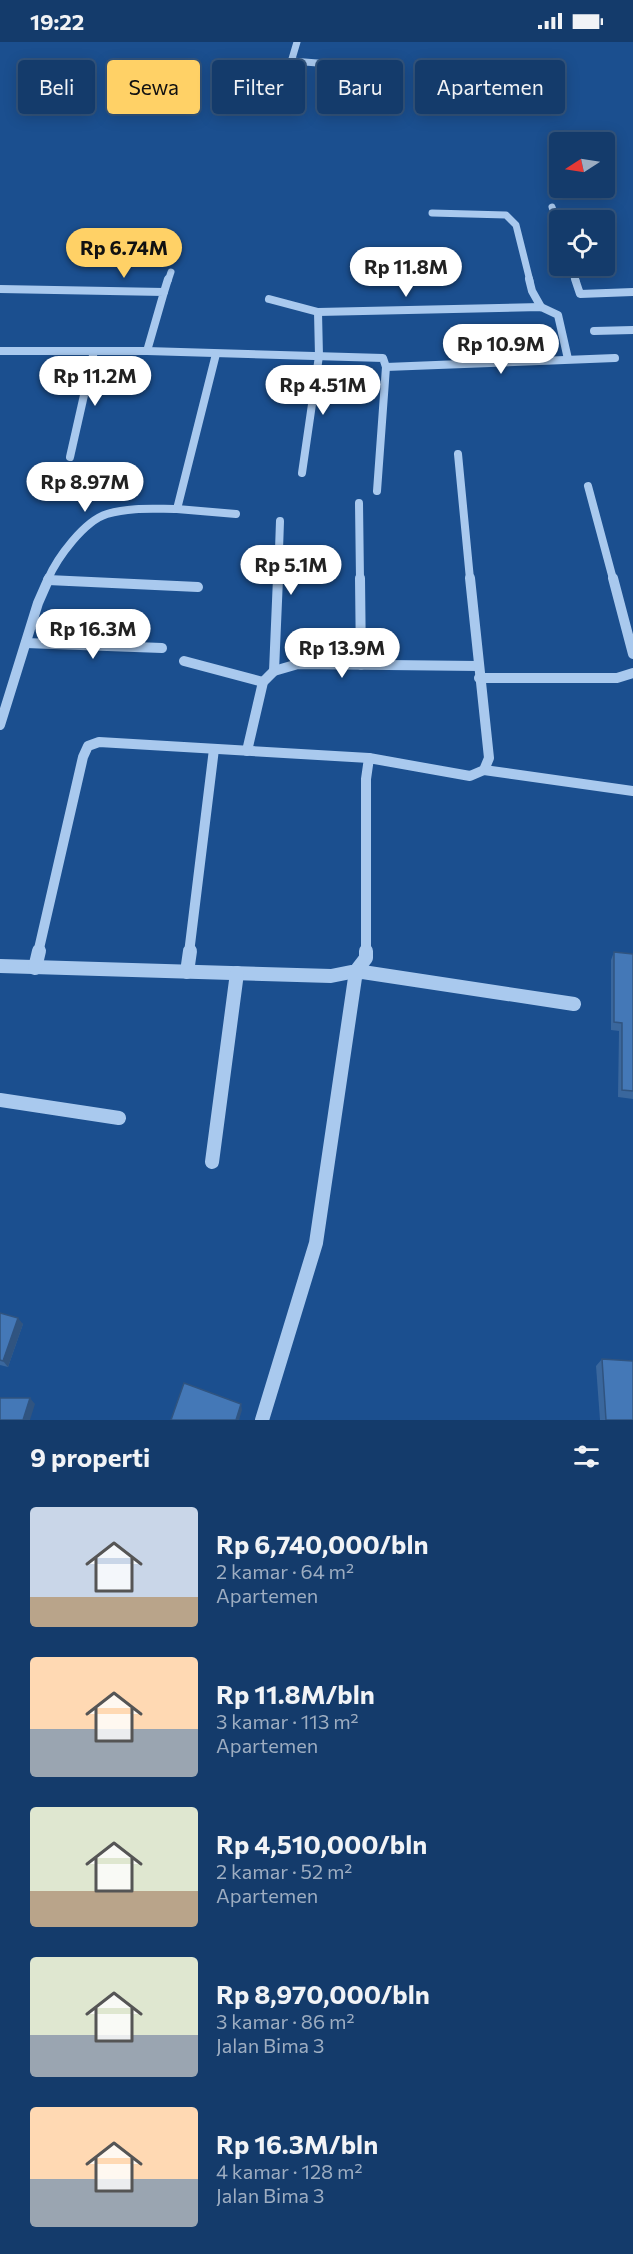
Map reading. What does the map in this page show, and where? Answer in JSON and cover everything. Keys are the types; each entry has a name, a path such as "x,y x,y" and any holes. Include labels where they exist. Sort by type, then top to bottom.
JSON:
{"street":[{"path":"292,60 297,42"},
{"path":"432,213 506,215 516,225 532,291 541,307"},
{"path":"147,351 171,272"},
{"path":"574,276 580,294 633,292"},
{"path":"0,289 164,292"},
{"path":"269,299 318,312 541,307 558,315 568,359"},
{"path":"302,473 319,356 318,312"},
{"path":"594,331 633,330"},
{"path":"0,351 147,351 383,358 386,367 377,491"},
{"path":"70,458 94,351"},
{"path":"177,509 216,354"},
{"path":"386,367 615,358"},
{"path":"458,454 479,678 489,758 484,770"},
{"path":"588,486 633,654"},
{"path":"358,503 361,665"},
{"path":"0,725 48,580 54,565 70,542 104,515 134,508 236,514"},
{"path":"274,671 280,521"},
{"path":"48,580 198,587"},
{"path":"26,643 162,648"},
{"path":"184,662 263,682"},
{"path":"247,751 263,682 274,671 298,664 478,666"},
{"path":"479,678 617,678 633,674"},
{"path":"35,968 83,757 88,746 99,742 369,758 470,776 484,770 633,791"},
{"path":"188,972 214,748"},
{"path":"262,1420 316,1243 356,971 366,958 366,779 369,758"},
{"path":"0,966 331,976 356,971 574,1004"},
{"path":"212,1162 237,973"},
{"path":"0,1100 119,1118"}],"building":[{"path":"614,952 633,954 633,1091 622,1090 622,1023 614,1022"},
{"path":"0,1313 18,1318 3,1361 0,1360"},
{"path":"602,1359 633,1361 633,1420 606,1420"},
{"path":"184,1383 241,1404 236,1420 171,1420"},
{"path":"0,1398 30,1398 23,1420 0,1420"}]}
